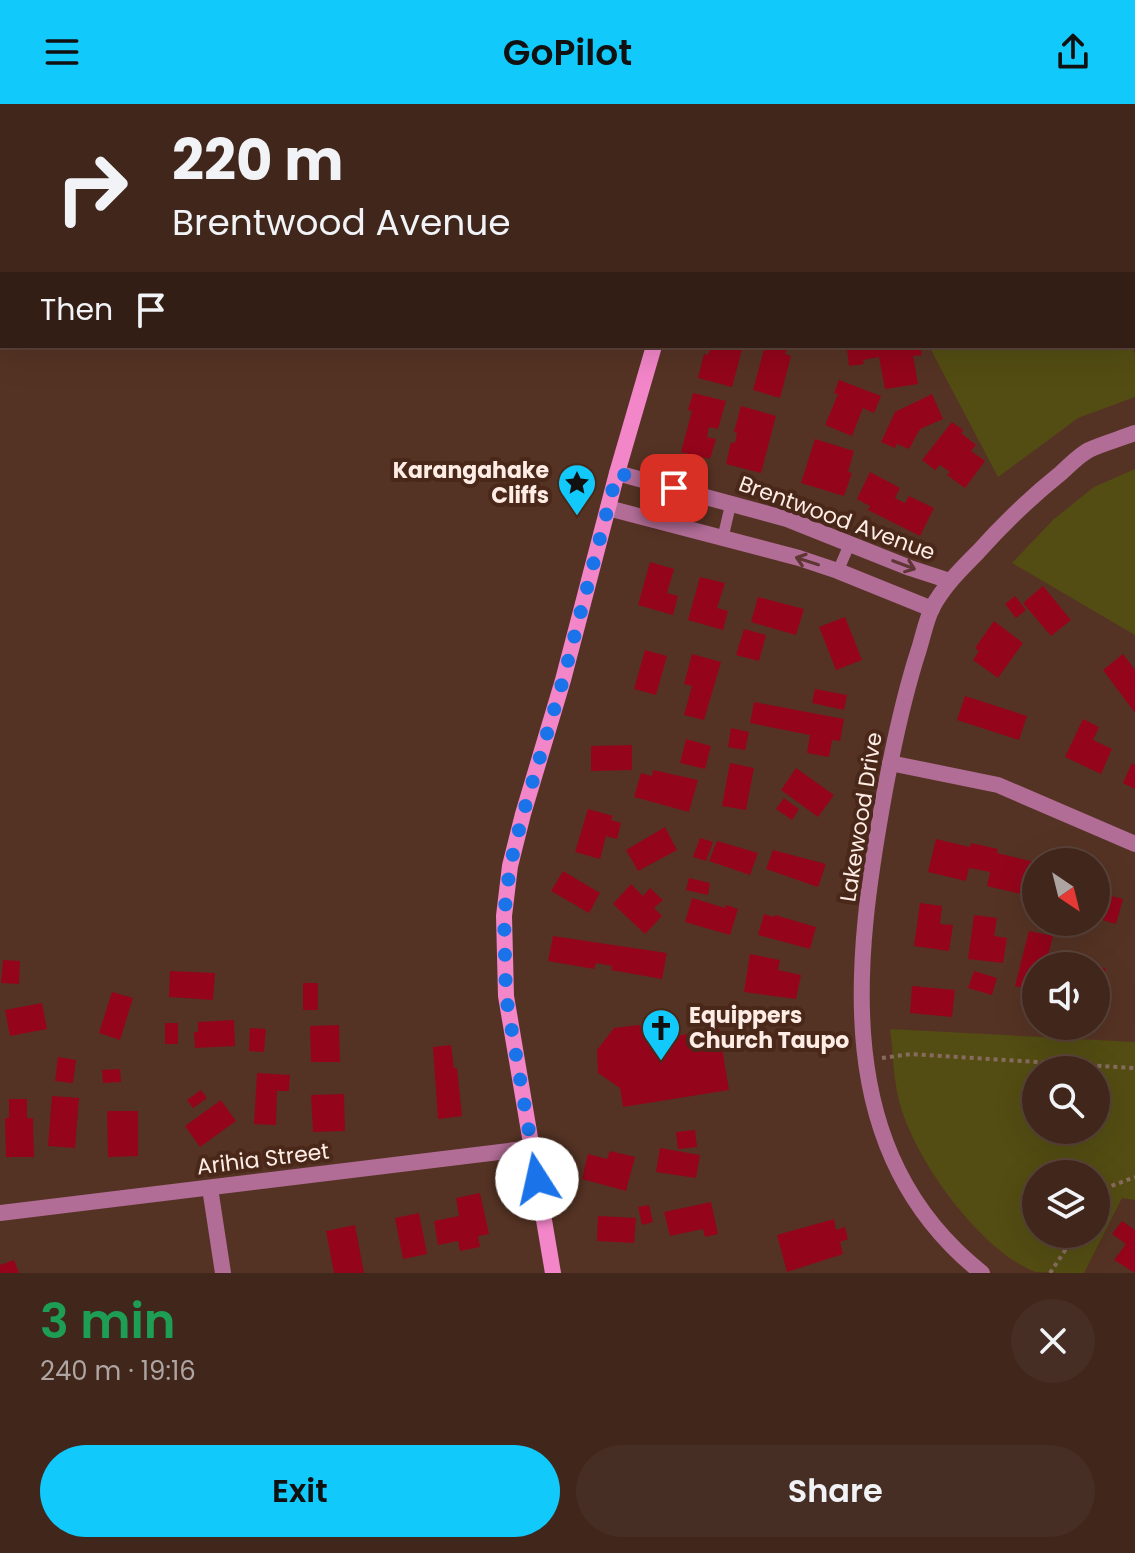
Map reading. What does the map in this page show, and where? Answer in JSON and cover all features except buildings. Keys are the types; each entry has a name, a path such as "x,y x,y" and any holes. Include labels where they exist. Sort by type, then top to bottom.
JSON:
{"street":[{"path":"553,1273 506,996 504,916 510,866 523,814 563,680 653,348"},
{"name":"Lakewood Drive","path":"982,1273 933,1226 895,1166 882,1134 864,1060 861,967 872,864 890,763 906,689 932,609 950,581 1022,505 1088,451 1135,433"},
{"name":"Brentwood Avenue","path":"617,473 787,519 950,581"},
{"path":"608,508 723,537 838,571 932,609"},
{"path":"890,763 998,785 1135,844"},
{"name":"Arihia Street","path":"0,1213 532,1148"},
{"path":"210,1188 223,1273"}],"lane":[{"path":"723,537 731,503"},
{"path":"838,571 850,543"}],"path":[{"path":"864,1060 911,1054 1135,1068"},
{"path":"1110,1186 1135,1177"},
{"path":"1050,1273 1067,1248"}],"shaded area":[{"path":"930,348 1132,348 1135,354 1135,397 1078,418 998,477"},
{"path":"1135,469 1135,635 1012,563 1054,519 1094,487"},
{"path":"890,1029 1022,1036 1022,1040 1135,1042 1135,1200 1122,1198 1110,1222 1110,1160 1022,1160 1022,1248 1097,1248 1084,1273 1035,1272 992,1243 950,1198 917,1145 896,1088"}],"place":[{"name":"Karangahake Cliffs","path":"577,517"},
{"name":"Equippers Church Taupo","path":"661,1062"}],"route":[{"path":"537,1179 503,963 510,866 617,473 674,488"}]}
